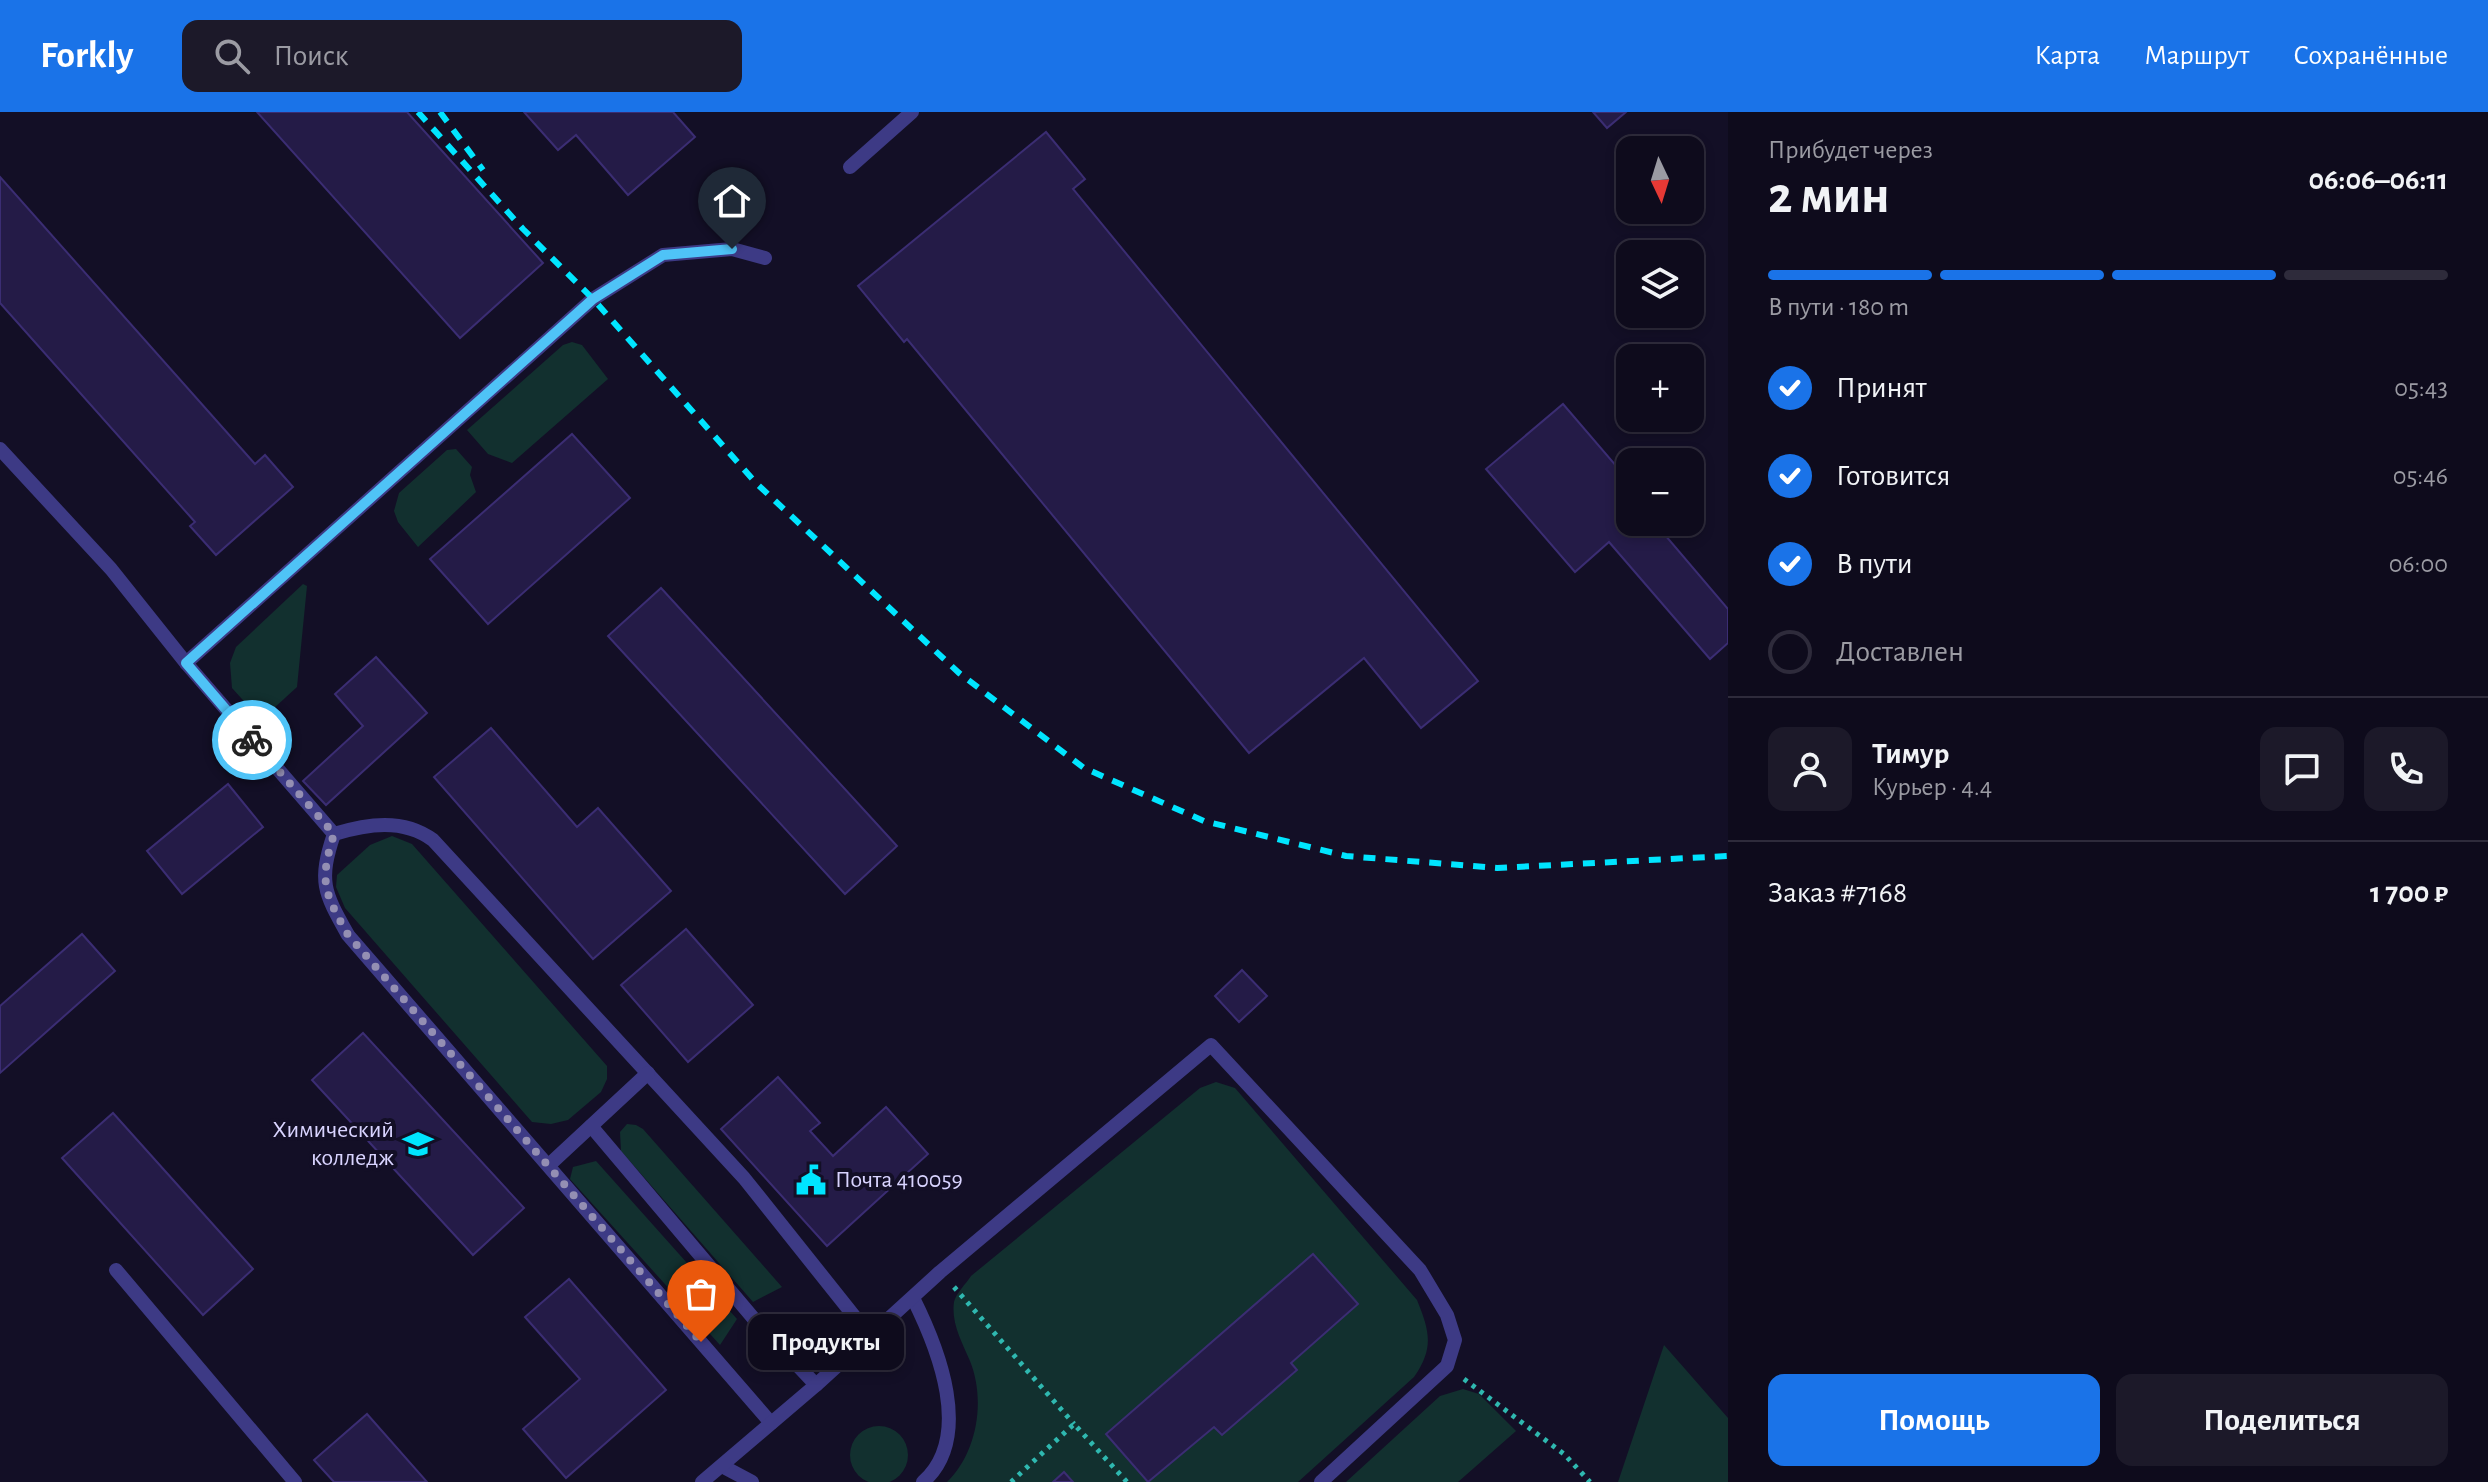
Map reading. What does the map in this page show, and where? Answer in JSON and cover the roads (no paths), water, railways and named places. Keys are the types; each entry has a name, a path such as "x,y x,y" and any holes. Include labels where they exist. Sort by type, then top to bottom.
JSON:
{"lane":[{"path":"850,167 912,112"},
{"path":"186,663 593,299 663,255 732,249 765,258"},
{"path":"0,449 111,569 186,663 334,834"},
{"path":"334,834 362,825 397,825 419,830 426,835 744,1178 870,1336"},
{"path":"334,834 324,876 327,897 348,935 771,1423"},
{"path":"702,1482 816,1385 940,1272 1211,1045 1420,1270 1447,1315 1455,1340 1447,1366 1321,1482"},
{"path":"549,1165 648,1073"},
{"path":"591,1126 754,1319 816,1385"},
{"path":"116,1270 295,1482"},
{"path":"913,1298 928,1327 948,1397 944,1451 931,1475 923,1482"},
{"path":"722,1466 752,1482"}],"railway":[{"path":"418,112 523,229 593,299 756,483 959,673 1084,768 1204,821 1346,856 1497,868 1728,856"},
{"path":"440,112 483,170"}],"place":[{"name":"Химический колледж","path":"418,1144"},
{"name":"Почта 410059","path":"811,1180"},
{"name":"Продукты","path":"701,1342"}]}
